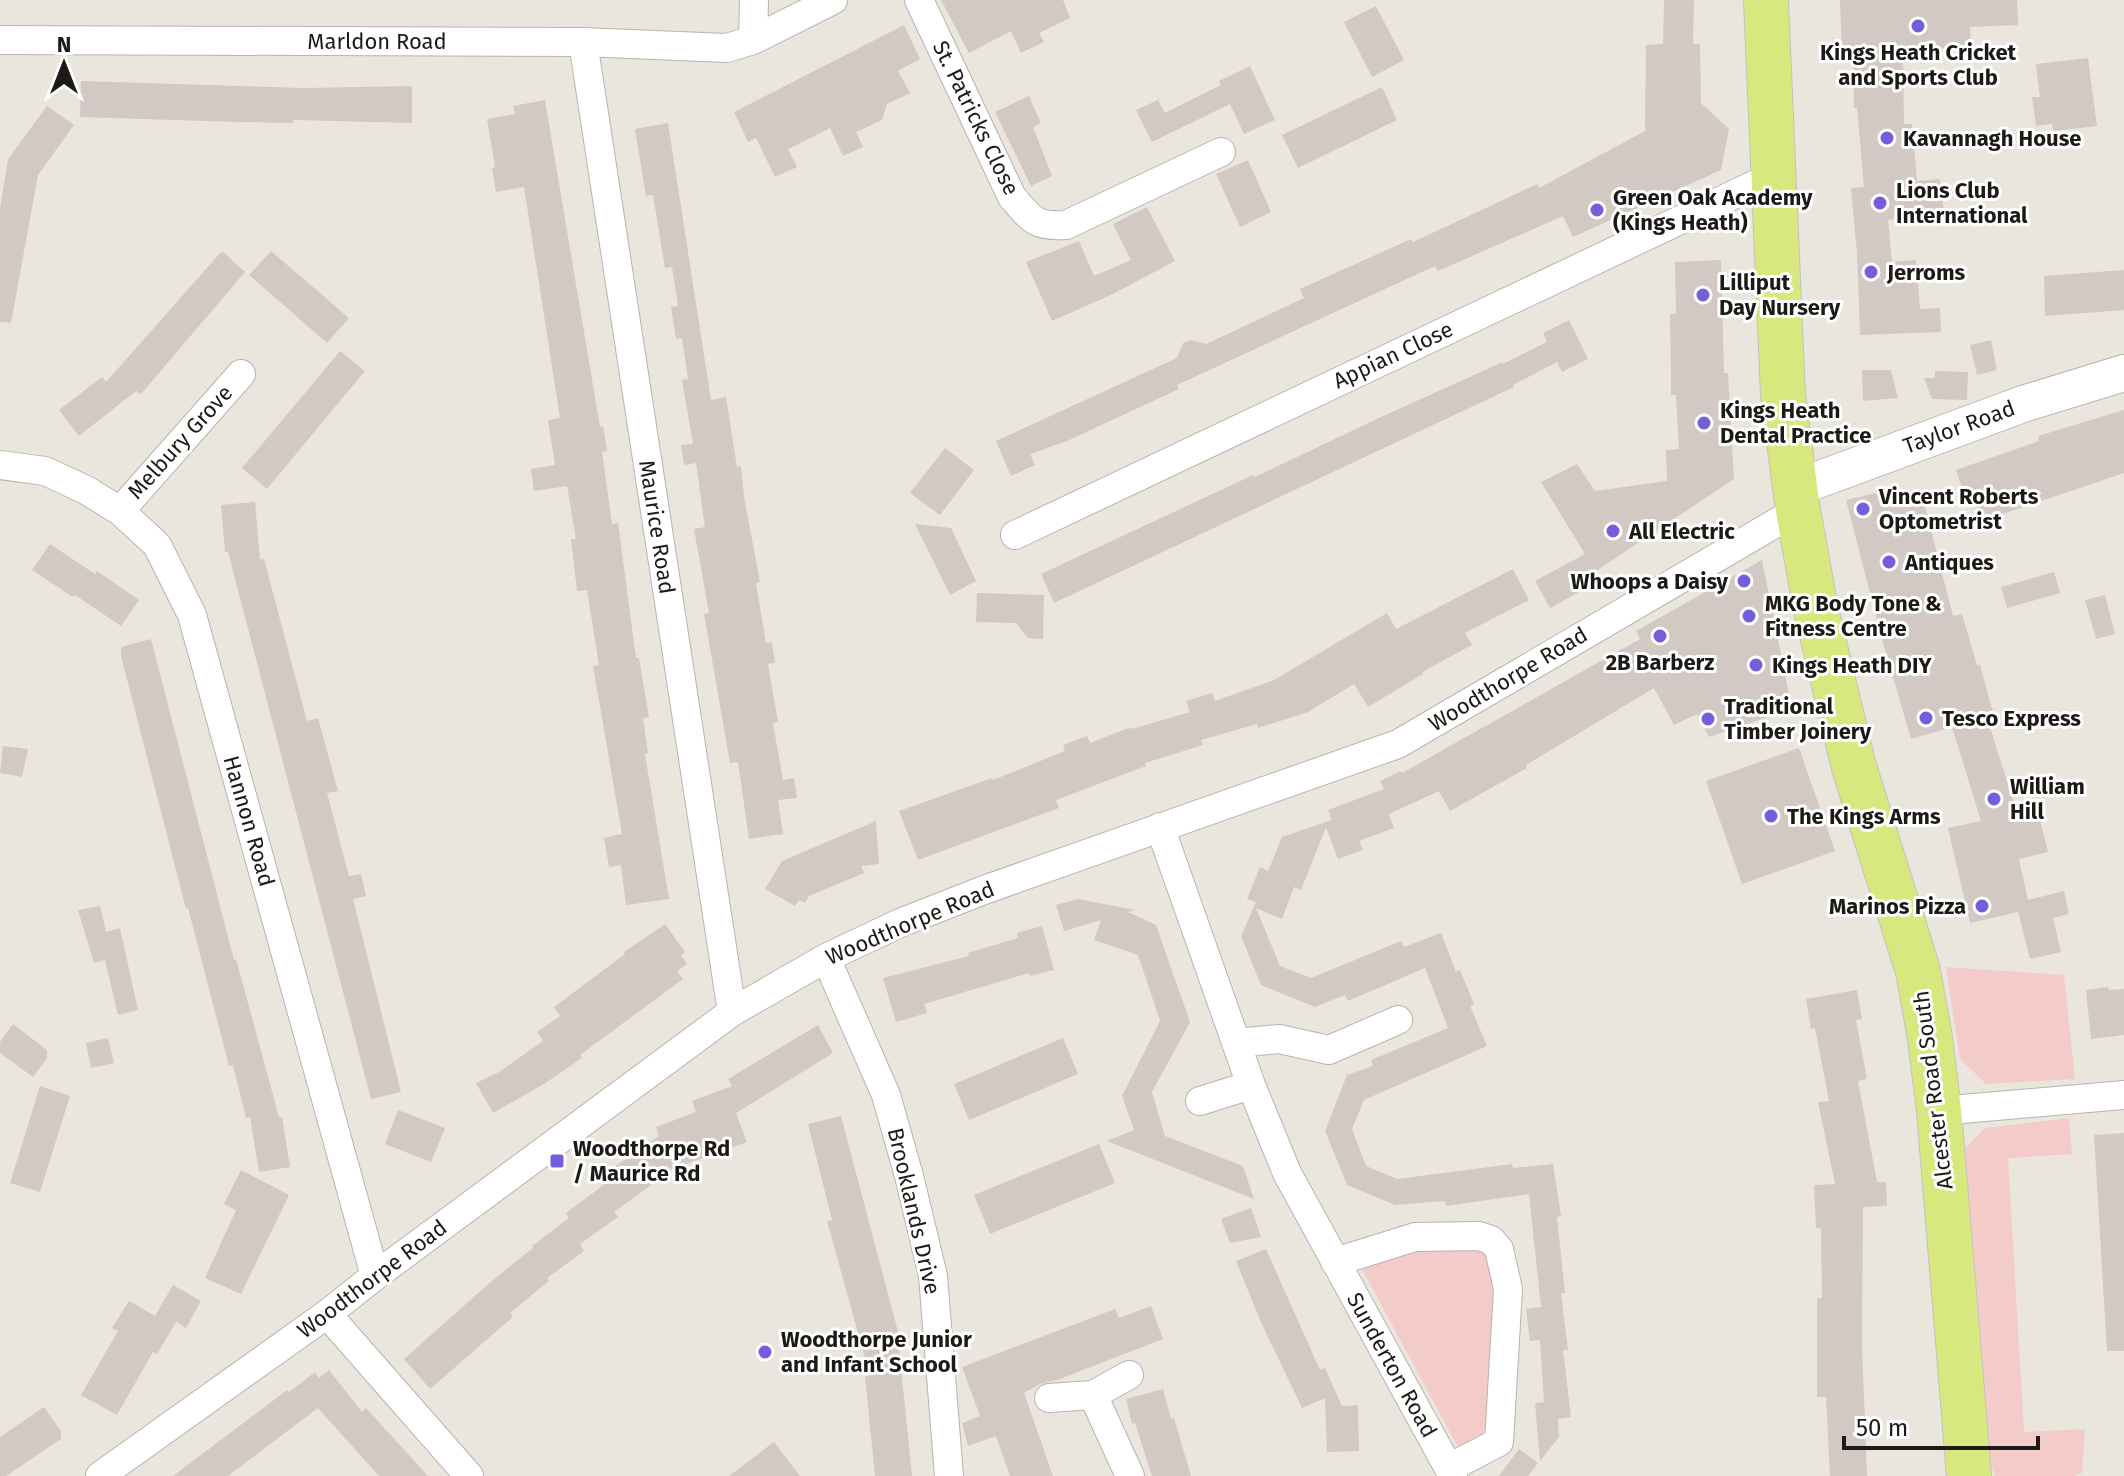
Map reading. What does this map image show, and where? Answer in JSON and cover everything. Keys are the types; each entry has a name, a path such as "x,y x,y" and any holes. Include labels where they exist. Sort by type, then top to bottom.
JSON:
{"highway":[{"name":"Alcester Road South","path":"1766,0 1783,395 1797,499 1816,610 1854,767 1918,971 1939,1111 1969,1476"}],"street":[{"path":"753,40 754,0"},
{"name":"Marldon Road","path":"0,40 583,42 727,48 753,40 833,0"},
{"name":"St. Patricks Close","path":"919,0 1012,197 1032,220 1042,226 1066,225 1221,152"},
{"name":"Maurice Road","path":"583,42 732,1012"},
{"name":"Appian Close","path":"1015,535 1773,176"},
{"name":"Taylor Road","path":"1797,499 2023,404 2124,373"},
{"name":"Melbury Grove","path":"120,511 241,374"},
{"name":"Hannon Road","path":"0,465 45,471 86,490 120,511 157,545 192,615 375,1276"},
{"name":"Woodthorpe Road","path":"114,1472 732,1012 826,958 900,923 984,890 1398,744 1797,499"},
{"name":"Sunderton Road","path":"1160,827 1251,1085 1287,1173 1335,1262 1451,1472 1499,1442 1508,1289 1499,1249 1491,1240 1479,1236 1415,1237 1335,1262"},
{"name":"Brooklands Drive","path":"826,958 886,1095 933,1276 949,1476"},
{"path":"1236,1043 1279,1039 1329,1050 1398,1020"},
{"path":"1200,1101 1251,1085"},
{"path":"1939,1111 2124,1095"},
{"path":"327,1314 469,1476"},
{"path":"1049,1398 1093,1395 1129,1375"},
{"path":"1093,1395 1130,1476"}],"shaded area":[{"path":"1946,967 2064,975 2075,1079 1986,1084 1960,1059"},
{"path":"2069,1118 2072,1154 2008,1158 2024,1432 2085,1429 2082,1473 2075,1476 1995,1476 1985,1450 1957,1156 1985,1128"},
{"path":"1478,1246 1488,1256 1496,1291 1490,1423 1475,1443 1460,1451 1361,1267 1423,1249"}],"building":[{"path":"941,0 1063,0 1070,18 1039,33 1044,42 1021,53 1011,31 969,53"},
{"path":"1664,0 1694,0 1693,44 1700,44 1701,103 1729,129 1721,170 1573,237 1563,216 1438,271 1435,266 1177,385 1179,389 1067,441 1030,454 1035,465 1011,476 996,441 1177,358 1183,343 1190,340 1206,344 1304,298 1300,289 1411,239 1413,242 1537,184 1539,188 1645,131 1646,45 1663,44"},
{"path":"1840,0 2017,0 2018,25 1970,27 1971,47 1903,50 1904,124 1912,124 1917,181 1940,179 1944,214 1888,220 1892,262 1916,260 1920,309 1940,308 1941,332 1860,335 1851,188 1864,187 1857,108 1854,108 1853,52 1842,52"},
{"path":"1376,6 1404,60 1372,77 1344,22"},
{"path":"904,25 920,59 898,71 910,93 887,104 882,120 856,132 863,147 843,156 830,128 788,149 797,167 775,177 756,138 748,142 734,112"},
{"path":"2088,58 2097,126 2053,131 2052,124 2036,126 2032,97 2040,97 2036,64"},
{"path":"1250,66 1275,120 1244,134 1230,104 1152,142 1136,110 1158,100 1165,113 1221,85 1219,81"},
{"path":"81,81 304,88 412,86 412,123 80,117"},
{"path":"1382,87 1397,120 1298,168 1282,135"},
{"path":"1029,96 1041,123 1033,127 1052,176 1031,186 995,112"},
{"path":"545,100 600,427 603,426 607,451 602,452 612,524 618,523 636,658 639,658 649,717 643,718 648,753 645,754 669,899 626,905 621,865 609,867 604,838 622,834 593,666 599,665 587,590 577,591 571,539 576,539 567,486 534,491 531,469 555,465 548,420 560,418 524,187 496,192 487,119 515,114 513,106"},
{"path":"47,106 74,125 38,175 11,323 0,322 0,209 8,159"},
{"path":"668,123 711,400 726,397 760,582 756,583 766,643 772,642 775,663 768,664 778,722 773,723 783,780 794,778 797,798 778,800 783,834 749,839 738,762 730,763 704,614 709,613 694,529 705,527 696,463 684,465 681,445 693,444 682,380 688,379 682,338 676,339 671,307 678,306 672,267 665,268 653,195 646,196 635,129"},
{"path":"1248,160 1271,212 1240,227 1216,174"},
{"path":"1147,207 1175,261 1113,294 1052,321 1026,262 1079,241 1094,276 1131,260 1113,224"},
{"path":"222,251 245,272 141,394 136,391 79,436 59,410 102,377 106,382"},
{"path":"271,251 349,318 327,343 249,275"},
{"path":"1721,260 1724,373 1728,373 1734,479 1584,579 1588,587 1550,608 1535,581 1585,554 1541,482 1577,464 1595,491 1667,481 1666,450 1679,449 1676,395 1671,395 1670,314 1676,314 1675,262"},
{"path":"2124,270 2124,310 2045,316 2044,276"},
{"path":"1569,320 1588,359 1562,372 1557,362 1514,387 1054,603 1041,574 1253,475 1255,477 1503,364 1547,342 1543,333"},
{"path":"1991,340 1997,370 1977,375 1970,345"},
{"path":"340,351 365,371 267,489 242,468"},
{"path":"1862,370 1891,370 1898,398 1863,401"},
{"path":"1935,371 1968,372 1967,400 1932,399 1924,378 1935,378"},
{"path":"2124,410 2124,473 1982,521 1973,497 1966,499 1956,470 2039,441 2038,436"},
{"path":"945,448 974,470 940,515 910,493"},
{"path":"1885,491 1887,499 1921,491 1953,616 1962,614 1977,665 1980,665 1994,716 1987,718 2017,812 2037,808 2048,852 2019,859 2028,900 2064,891 2069,914 2053,918 2061,952 2030,959 2018,912 1970,923 1948,828 1981,821 1952,727 1911,739 1846,500"},
{"path":"255,502 260,560 264,559 307,721 318,718 338,791 327,793 349,876 361,874 366,896 353,899 401,1092 371,1099 228,552 225,552 221,505"},
{"path":"915,524 951,528 976,581 950,595"},
{"path":"50,544 139,600 121,626 32,570"},
{"path":"1762,560 1792,709 1709,737 1697,714 1674,725 1654,688 1526,765 1527,768 1450,811 1439,791 1389,814 1394,828 1359,841 1363,850 1338,859 1326,827 1301,890 1294,887 1282,919 1256,908 1280,966 1311,978 1401,941 1404,947 1441,933 1456,972 1460,970 1474,1004 1470,1006 1487,1046 1364,1100 1352,1129 1366,1166 1397,1179 1512,1164 1513,1168 1553,1164 1561,1216 1557,1217 1568,1350 1563,1350 1571,1417 1558,1419 1559,1437 1540,1461 1535,1403 1544,1402 1540,1340 1530,1341 1526,1309 1541,1307 1529,1194 1446,1206 1445,1201 1395,1205 1347,1185 1325,1131 1347,1075 1373,1066 1371,1060 1448,1028 1425,968 1348,1001 1345,995 1315,1007 1261,985 1241,936 1256,902 1247,899 1260,867 1268,871 1282,837 1332,820 1328,810 1384,789 1380,781 1400,771 1402,773 1640,639 1636,631"},
{"path":"1513,569 1529,600 1465,633 1472,645 1422,672 1368,707 1354,684 1308,712 1258,728 1257,724 1201,740 1203,745 1145,763 1146,766 1056,800 1059,808 918,860 899,811 993,780 1065,751 1063,745 1087,736 1090,743 1131,727 1190,712 1186,701 1212,693 1215,701 1274,680 1387,613 1396,629"},
{"path":"2054,572 2060,593 2007,608 2001,587"},
{"path":"977,593 1044,595 1043,639 1028,638 1016,623 976,622"},
{"path":"2105,595 2115,634 2096,639 2085,600"},
{"path":"151,639 234,960 279,1117 282,1117 290,1167 259,1172 250,1117 246,1118 233,1065 229,1066 186,909 121,656 121,647"},
{"path":"3,746 28,749 22,777 0,773"},
{"name":"The Kings Arms","path":"1799,748 1835,851 1742,884 1706,781"},
{"path":"876,821 879,864 861,866 864,873 809,896 805,903 799,900 795,906 765,889 782,861"},
{"path":"1078,899 1135,910 1128,912 1156,925 1190,1022 1152,1092 1165,1136 1243,1166 1254,1199 1107,1141 1134,1130 1122,1096 1160,1021 1138,955 1094,940 1101,920 1064,931 1056,905"},
{"path":"100,906 106,932 120,928 138,1010 118,1015 105,960 94,963 78,910"},
{"path":"665,924 685,952 681,955 687,964 677,971 683,979 580,1055 582,1058 493,1113 476,1083 499,1072 543,1041 537,1032 560,1016 554,1007"},
{"path":"1042,926 1054,970 1030,976 1029,973 924,1004 927,1013 896,1022 883,978 969,956 968,953 1018,938 1017,933"},
{"path":"2108,987 2109,990 2124,989 2124,1035 2091,1039 2086,990"},
{"path":"1857,990 1862,1019 1856,1020 1867,1079 1858,1081 1877,1182 1886,1182 1887,1206 1863,1207 1862,1346 1867,1476 1830,1476 1826,1397 1817,1397 1817,1298 1822,1298 1821,1228 1816,1228 1814,1185 1835,1184 1818,1102 1829,1101 1815,1028 1811,1029 1806,999"},
{"path":"13,1024 47,1050 47,1058 33,1077 0,1053 0,1042"},
{"path":"818,1025 833,1053 736,1113 747,1142 650,1177 654,1183 614,1212 618,1217 580,1244 584,1251 547,1278 549,1281 510,1313 513,1317 430,1389 404,1359 532,1246 569,1218 566,1213 605,1184 600,1177 659,1136 656,1127 696,1112 692,1101 732,1086 728,1079"},
{"path":"108,1038 114,1063 91,1068 86,1043"},
{"path":"1063,1038 1078,1074 969,1120 954,1084"},
{"path":"40,1086 70,1096 40,1192 10,1183"},
{"path":"398,1110 445,1128 431,1162 385,1144"},
{"path":"841,1116 902,1347 899,1348 912,1476 875,1476 865,1376 870,1376 827,1221 832,1220 808,1124"},
{"path":"2124,1133 2124,1351 2107,1351 2094,1135"},
{"path":"1099,1144 1115,1183 990,1234 974,1195"},
{"path":"241,1170 289,1195 241,1294 205,1278 236,1210 224,1204"},
{"path":"1251,1208 1261,1237 1230,1243 1221,1219"},
{"path":"1266,1249 1320,1370 1325,1368 1342,1406 1358,1405 1359,1451 1327,1452 1325,1398 1302,1408 1260,1320 1236,1261"},
{"path":"173,1285 201,1301 186,1328 176,1322 157,1354 153,1352 117,1415 81,1395 118,1331 112,1328 129,1301 155,1316"},
{"path":"1151,1306 1163,1339 1040,1384 1024,1393 1053,1476 1010,1476 996,1436 968,1446 962,1423 980,1416 962,1367 1115,1309 1119,1318"},
{"path":"329,1370 362,1412 366,1408 428,1476 379,1476 318,1408 228,1476 173,1476 287,1390 289,1392 315,1372 319,1378"},
{"path":"1163,1389 1191,1476 1152,1476 1135,1423 1132,1424 1126,1399"},
{"path":"44,1407 61,1431 61,1439 6,1476 0,1476 0,1437"},
{"path":"774,1442 800,1476 729,1476"},
{"path":"1519,1449 1538,1463 1528,1476 1499,1476"}],"place":[{"name":"Kings Heath Cricket and Sports Club","path":"1918,26"},
{"name":"Kavannagh House","path":"1887,138"},
{"name":"Lions Club International","path":"1880,203"},
{"name":"Green Oak Academy (Kings Heath)","path":"1597,210"},
{"name":"Jerroms","path":"1871,272"},
{"name":"Lilliput Day Nursery","path":"1703,295"},
{"name":"Kings Heath Dental Practice","path":"1704,423"},
{"name":"Vincent Roberts Optometrist","path":"1863,509"},
{"name":"All Electric","path":"1613,531"},
{"name":"Antiques","path":"1889,562"},
{"name":"Whoops a Daisy","path":"1744,581"},
{"name":"MKG Body Tone & Fitness Centre","path":"1749,616"},
{"name":"2B Barberz","path":"1660,636"},
{"name":"Kings Heath DIY","path":"1756,665"},
{"name":"Tesco Express","path":"1926,718"},
{"name":"Traditional Timber Joinery","path":"1708,719"},
{"name":"William Hill","path":"1994,799"},
{"name":"The Kings Arms","path":"1771,816"},
{"name":"Marinos Pizza","path":"1982,906"},
{"name":"Woodthorpe Rd / Maurice Rd","path":"557,1161"},
{"name":"Woodthorpe Junior and Infant School","path":"765,1352"}]}
